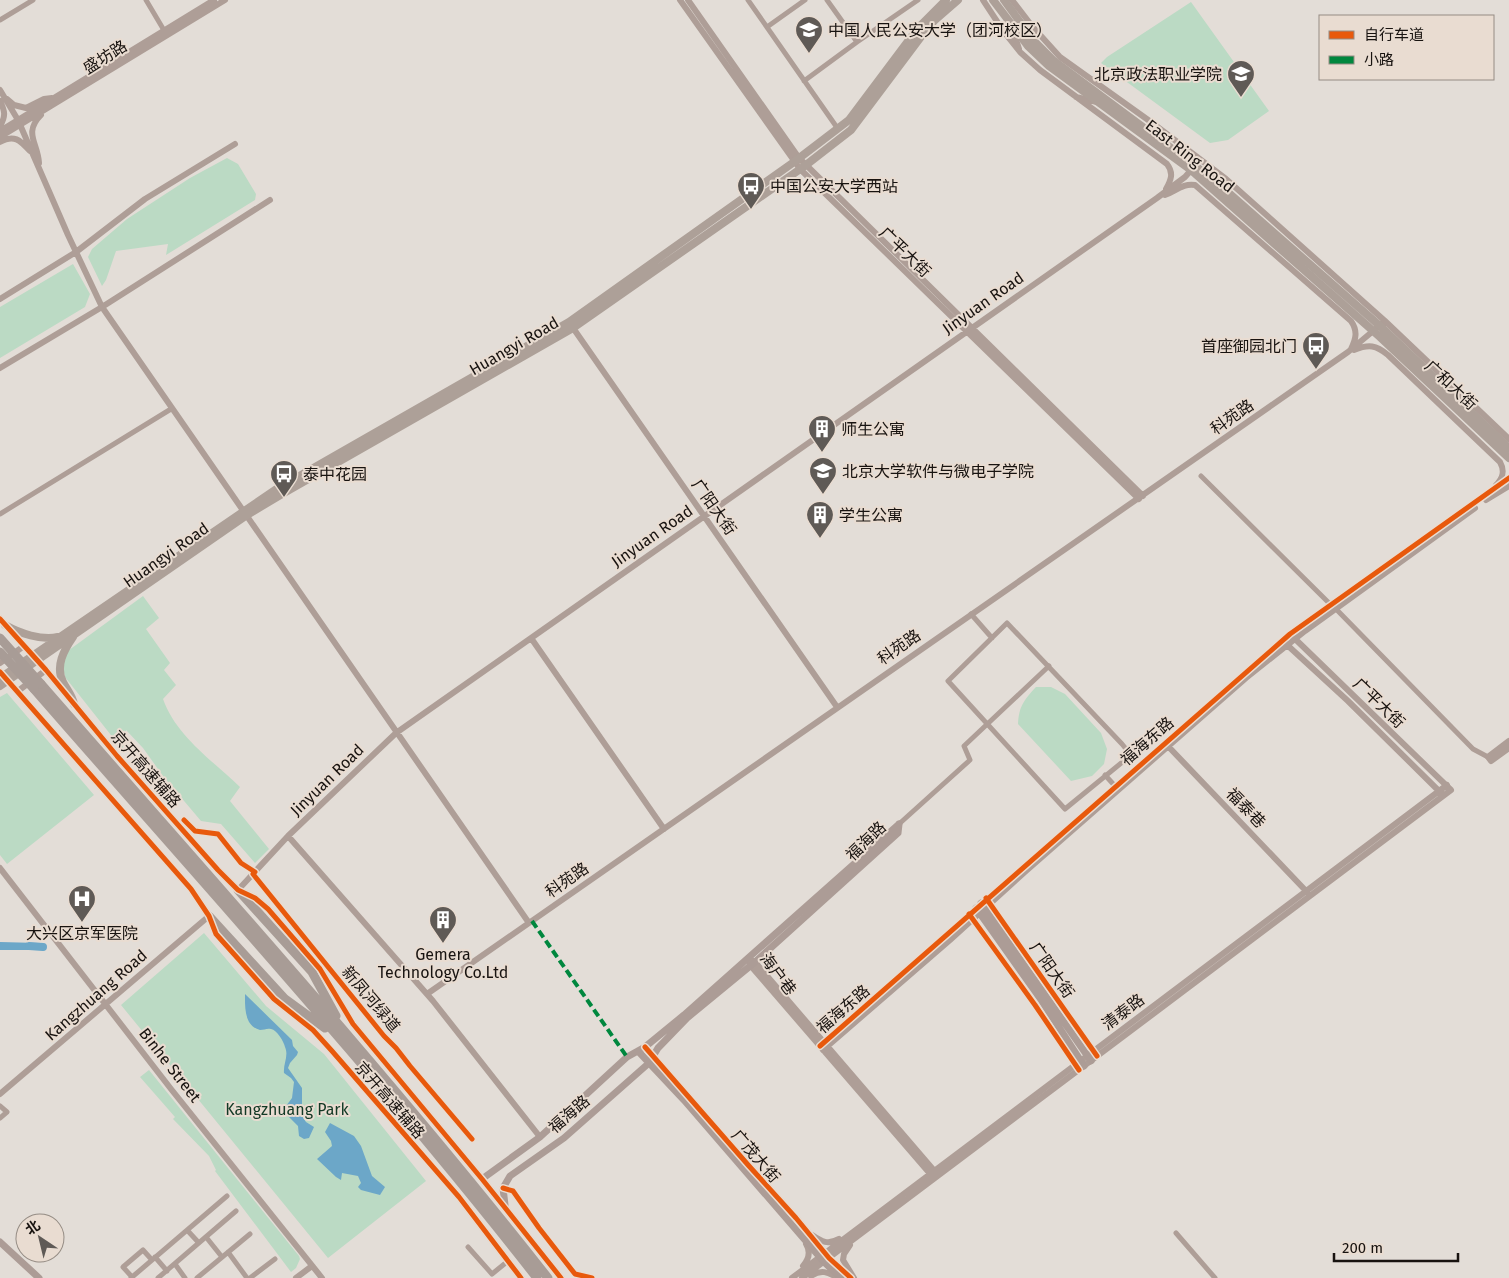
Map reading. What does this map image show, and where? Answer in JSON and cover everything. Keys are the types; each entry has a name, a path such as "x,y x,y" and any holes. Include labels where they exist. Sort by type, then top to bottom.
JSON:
{"highway":[{"path":"0,638 38,687 342,1036 475,1185 548,1278"},
{"path":"0,652 38,687"},
{"path":"238,890 312,972 342,1036 537,1278"},
{"path":"209,916 285,999 342,1036"}],"main road":[{"name":"Huangyi Road","path":"571,325 849,120 918,28 946,0"},
{"name":"Huangyi Road","path":"35,658 60,636 245,512 282,494 571,325 803,167 851,130 923,34 935,20 958,0"},
{"name":"East Ring Road","path":"993,0 1028,46 1049,66 1112,113 1196,165 1214,191 1316,281 1380,326"},
{"name":"East Ring Road","path":"1004,0 1034,41 1061,66 1196,165 1276,233 1380,326"},
{"name":"广和大街","path":"1380,326 1396,352 1509,458"},
{"name":"广和大街","path":"1380,326 1509,448"},
{"name":"Huangyi Road","path":"35,658 76,633 245,512"},
{"path":"2,622 13,629 42,637 52,638 60,636"},
{"name":"京开高速辅路","path":"2,622 46,670 117,756 218,870 238,890 256,898 268,909 320,969 353,1024 506,1208 561,1278"},
{"path":"74,704 72,696 62,680 60,667 63,652 76,633"},
{"path":"0,686 3,677 35,658"},
{"name":"京开高速辅路","path":"3,677 191,889 209,916 216,934 221,940 274,999 313,1030 332,1051 458,1198 521,1278"},
{"name":"福海路","path":"506,1208 503,1188 510,1176 564,1138 649,1063 658,1048 687,1018 899,824"},
{"name":"广阳大街","path":"980,908 1086,1061"},
{"name":"福海路","path":"482,1179 540,1137 627,1057 645,1047 751,961"},
{"name":"广茂大街","path":"645,1047 807,1231 840,1278"},
{"name":"广茂大街","path":"638,1051 684,1100 797,1230 825,1258 852,1278"},
{"path":"0,1242 39,1278"},
{"path":"0,1248 32,1278"}],"street":[{"path":"0,20 33,0"},
{"path":"146,0 166,33"},
{"name":"盛坊路","path":"0,131 48,109 214,0"},
{"name":"盛坊路","path":"0,138 56,97 225,0"},
{"name":"广平大街","path":"680,0 796,160 1141,497"},
{"name":"广平大街","path":"688,0 796,160"},
{"path":"748,0 838,129"},
{"path":"767,27 804,0"},
{"path":"827,0 857,42"},
{"path":"804,81 918,0"},
{"path":"983,0 1020,52 1040,70 1072,96 1172,169 1170,181 1165,192"},
{"path":"1012,0 1045,43 1060,57 1135,111 1196,165 1226,179 1317,261 1380,326 1509,439"},
{"path":"1012,25 1020,52"},
{"path":"1061,66 1080,71"},
{"path":"1,92 14,104 26,108 44,99 56,97"},
{"path":"1,92 20,122 102,307 529,923"},
{"path":"1072,96 1097,102"},
{"path":"0,101 5,112 0,126"},
{"path":"39,167 38,154 31,133 32,127 38,118 48,109"},
{"path":"1135,111 1154,134"},
{"path":"1112,113 1128,136"},
{"path":"0,142 10,137 16,138 35,157"},
{"path":"0,300 76,252 145,198 235,144"},
{"name":"Jinyuan Road","path":"238,890 288,836 396,733 1157,198 1185,177 1196,165"},
{"path":"1157,198 1189,184 1214,191"},
{"path":"1195,186 1337,309 1355,327 1355,340 1348,352"},
{"path":"0,368 102,307 270,200"},
{"path":"1265,214 1276,233"},
{"path":"1295,250 1317,261"},
{"path":"1295,273 1316,281"},
{"path":"1327,290 1337,309"},
{"name":"广阳大街","path":"571,325 837,707"},
{"name":"科苑路","path":"427,994 1348,352 1380,326"},
{"path":"1348,352 1369,346 1396,352"},
{"path":"1379,347 1500,462 1503,467 1503,474 1484,498"},
{"path":"0,514 171,409"},
{"path":"1466,418 1479,442"},
{"path":"1201,476 1334,606 1474,749 1488,757 1491,761 1509,748"},
{"name":"福海东路","path":"980,908 1115,786 1292,637 1509,478"},
{"name":"福海东路","path":"1484,498 1509,485"},
{"path":"971,614 992,638"},
{"path":"1007,623 1122,744 1130,755 1065,810 948,681 992,638 1007,623"},
{"name":"广平大街","path":"1292,637 1449,788"},
{"path":"531,638 664,829"},
{"name":"广平大街","path":"1285,643 1348,701 1442,794"},
{"path":"0,663 24,646"},
{"path":"899,824 970,760 964,746 1049,666"},
{"path":"18,692 46,670"},
{"path":"1488,757 1509,741"},
{"name":"福海东路","path":"824,1046 1166,744"},
{"name":"福泰巷","path":"1166,744 1307,892"},
{"path":"1105,775 1115,786"},
{"name":"清泰路","path":"825,1258 854,1232 934,1175 1449,788"},
{"name":"清泰路","path":"1086,1061 1307,892 1442,794"},
{"path":"288,836 427,994 540,1137"},
{"name":"Binhe Street","path":"0,868 322,1278"},
{"name":"Kangzhuang Road","path":"0,1094 209,916"},
{"name":"海户巷","path":"751,961 934,1175"},
{"path":"0,1106 7,1112 0,1118"},
{"name":"清泰路","path":"797,1277 853,1241 934,1175"},
{"path":"167,1271 154,1259 143,1250 123,1266 132,1277 154,1259 187,1230 228,1196"},
{"path":"158,1278 236,1211"},
{"path":"187,1230 199,1243"},
{"path":"797,1230 809,1249 806,1263 797,1277"},
{"path":"807,1231 827,1243 832,1243 854,1232"},
{"path":"1176,1233 1215,1278"},
{"path":"197,1278 250,1234"},
{"path":"206,1237 222,1257"},
{"path":"852,1278 843,1260 844,1254 853,1241"},
{"path":"468,1247 492,1274 508,1261"},
{"path":"228,1252 248,1278 275,1259"},
{"path":"175,1264 185,1278"},
{"path":"296,1278 312,1266"},
{"path":"808,1278 820,1271 828,1272 840,1278"}],"green space":[{"path":"1191,2 1269,111 1228,140 1210,143 1101,63 1107,57"},
{"path":"227,158 238,164 256,194 255,200 166,255 168,244 116,251 102,286 88,257 92,249 127,219 190,178"},
{"path":"73,264 90,294 85,307 0,358 0,307"},
{"path":"143,596 159,618 146,629 170,663 164,670 176,685 163,699 177,725 186,736 240,787 230,801 269,849 255,863 221,824 201,821 163,776 143,748 126,730 126,740 122,749 65,677 62,662 65,653"},
{"path":"1036,687 1051,687 1065,694 1101,733 1107,749 1104,764 1092,776 1071,781 1018,724 1023,704"},
{"path":"7,693 94,795 7,864 0,855 0,697"},
{"name":"Kangzhuang Park","path":"204,933 266,1006 324,1054 426,1181 328,1258 121,1005"},
{"path":"149,1070 299,1256 300,1259 296,1268 291,1272 215,1171 209,1156 173,1119 175,1117 140,1077"}],"water":[{"path":"0,942 38,943 41,950 0,950"},
{"path":"245,994 292,1040 293,1046 298,1052 288,1068 302,1088 302,1116 306,1122 314,1127 309,1138 304,1139 299,1136 298,1126 287,1115 286,1106 292,1098 294,1082 284,1073 286,1050 283,1042 273,1030 260,1030 251,1025 246,1015"},
{"path":"330,1123 354,1136 361,1146 372,1176 385,1187 380,1195 361,1190 358,1187 361,1183 358,1176 342,1173 341,1180 317,1159 332,1146 325,1132"}],"waterway":[{"path":"29,946 43,947"}],"marked path":[{"path":"532,921 627,1057"}],"cycle path":[{"path":"820,1046 1290,634 1509,478"},
{"path":"0,619 46,670 117,756 218,870 238,890 255,898 268,909 320,969 353,1024 482,1179 561,1278"},
{"path":"0,672 191,889 209,916 216,934 274,999 313,1030 332,1051 459,1197 521,1278"},
{"path":"184,820 195,831 218,834 241,863 255,872"},
{"name":"新凤河绿道","path":"253,874 384,1036 472,1139"},
{"path":"986,898 1097,1056"},
{"path":"969,914 1079,1070"},
{"path":"645,1047 829,1258 851,1278"},
{"path":"503,1188 513,1191 575,1274 592,1278"}],"place":[{"name":"中国人民公安大学（团河校区）","path":"809,54"},
{"name":"北京政法职业学院","path":"1241,98"},
{"name":"中国公安大学西站","path":"751,210"},
{"name":"首座御园北门","path":"1316,370"},
{"name":"师生公寓","path":"822,453"},
{"name":"北京大学软件与微电子学院","path":"823,495"},
{"name":"泰中花园","path":"284,498"},
{"name":"学生公寓","path":"820,539"},
{"name":"大兴区京军医院","path":"82,923"},
{"name":"Gemera Technology Co.Ltd","path":"443,944"}]}
